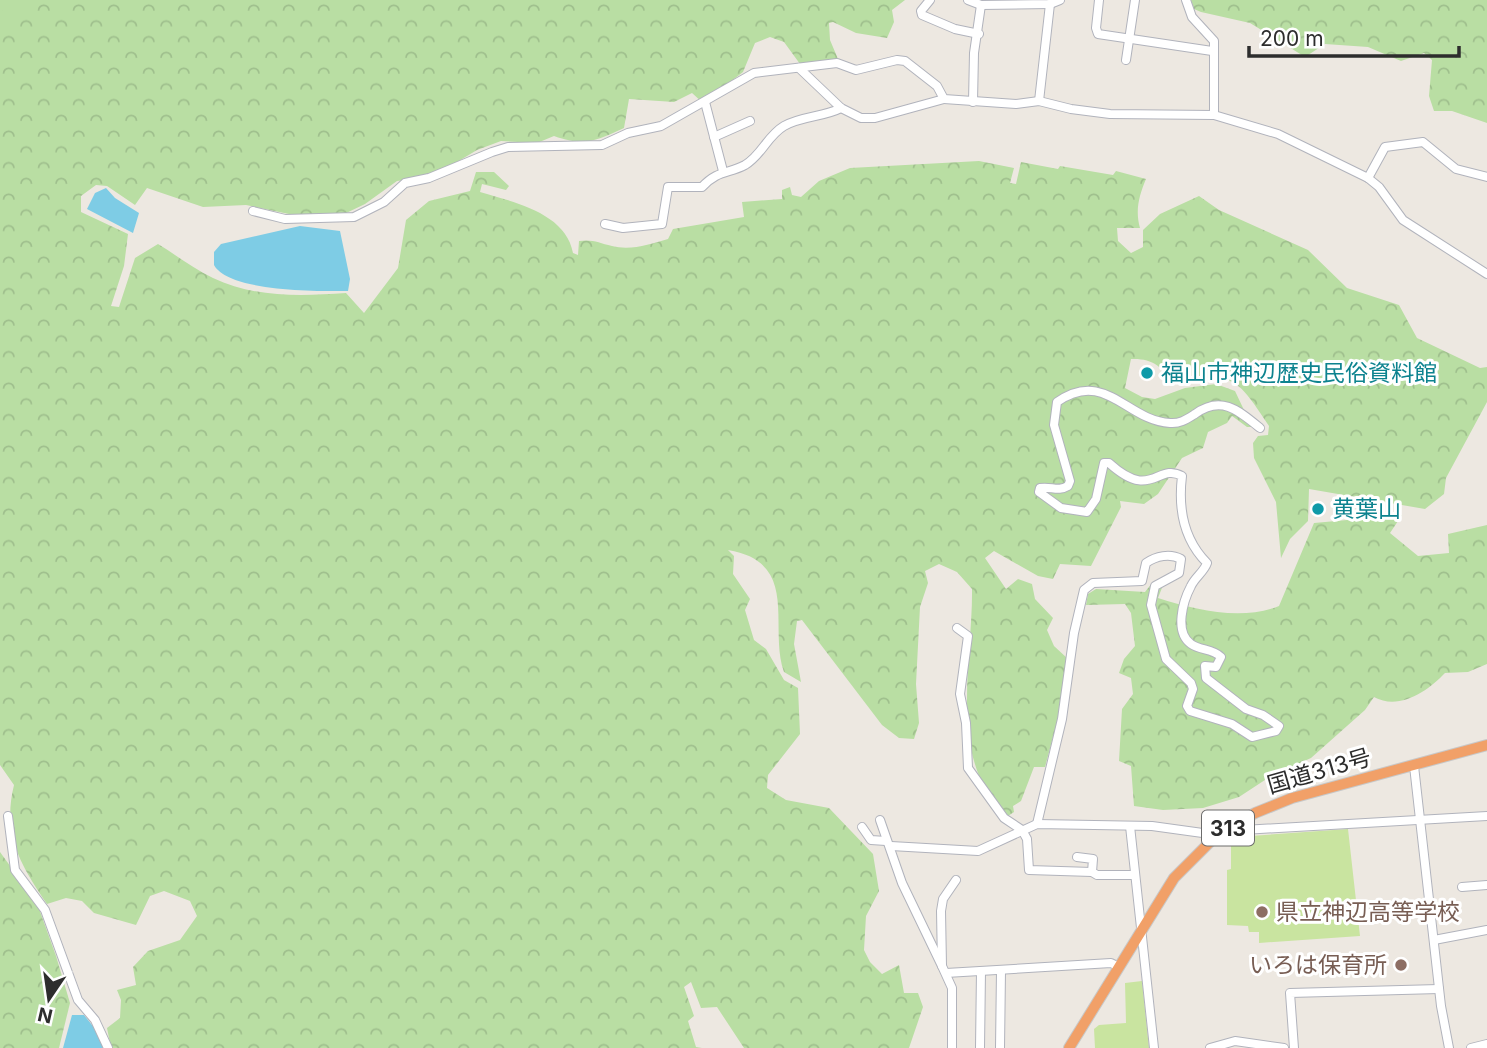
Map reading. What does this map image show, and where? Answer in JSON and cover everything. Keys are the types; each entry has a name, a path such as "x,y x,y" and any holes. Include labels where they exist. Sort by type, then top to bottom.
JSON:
{"highway":[{"name":"国道313号","path":"1069,1048 1174,878 1217,835 1255,813 1292,798 1485,749"}],"street":[{"path":"930,0 921,11 922,15 955,29 979,34"},
{"path":"968,0 981,5 1049,4 1060,0"},
{"path":"1099,0 1096,28 1098,34 1212,51"},
{"path":"1126,60 1135,0"},
{"path":"1186,0 1192,17 1212,36 1214,115"},
{"path":"1039,101 1049,4"},
{"path":"973,102 974,53 979,34 981,5"},
{"path":"254,211 285,219 354,217 384,202 405,183 429,178 508,147 602,145 628,133 662,126 743,77 842,63 856,70 897,60 905,61 937,86 944,99"},
{"path":"799,68 842,108 866,119 944,99 1016,104 1039,101 1110,114 1214,115 1278,134 1368,178 1379,187 1403,220 1487,274"},
{"path":"705,102 723,171"},
{"path":"605,224 623,228 662,224 668,187 702,187 723,171 743,166 760,154 768,140 786,124 842,108"},
{"path":"714,137 750,121"},
{"path":"1368,178 1385,147 1417,141 1430,146 1455,169 1487,177"},
{"path":"1037,824 1062,719 1074,633 1084,590 1093,583 1142,581 1146,563 1152,559 1165,556 1181,559 1179,573 1155,586 1151,606 1166,659 1191,683 1193,689 1187,706 1190,711 1232,724 1252,737 1276,731 1279,726 1263,715 1246,709 1206,678 1203,671 1205,666 1216,667 1221,657 1215,651 1193,645 1186,638 1181,624 1184,604 1190,587 1207,563 1186,536 1180,496 1182,476 1170,473 1139,482 1125,477 1109,463 1104,463 1096,499 1087,512 1061,508 1039,492 1044,487 1062,490 1070,481 1054,425 1057,401 1071,392 1107,393 1171,424 1184,421 1206,405 1222,404 1235,407 1259,428"},
{"path":"957,628 968,636 962,660 960,694 967,728 968,768 1004,818 1022,830 1027,839 1028,870 1134,875"},
{"path":"1414,766 1439,989 1450,1048"},
{"path":"8,816 15,870 45,910 78,1000 95,1020 108,1048"},
{"path":"1230,827 1243,830 1487,816"},
{"path":"880,820 920,925 952,988 952,1048"},
{"path":"862,827 871,841 978,851 1037,824 1130,826 1217,835"},
{"path":"1130,826 1154,1048"},
{"path":"1077,857 1093,859 1092,872"},
{"path":"944,969 943,899 956,880"},
{"path":"1462,887 1487,885"},
{"path":"1434,940 1487,930"},
{"path":"944,969 1001,971 1111,963 1119,967"},
{"path":"980,1048 981,971"},
{"path":"1000,1048 1001,971"},
{"path":"1294,1048 1290,993 1439,989"},
{"path":"1210,1048 1235,1041 1284,1048"},
{"path":"1471,1048 1487,1044"}],"green space":[{"path":"0,0 37,0 38,5 21,20 0,14"},
{"path":"35,0 905,0 892,10 894,22 887,38 856,33 833,22 829,23 830,40 838,59 800,64 784,42 770,37 755,43 743,72 703,103 692,93 674,102 629,99 624,128 605,136 582,142 554,136 537,143 501,141 477,150 442,171 421,178 397,181 365,204 340,216 289,214 246,205 203,207 147,188 135,205 107,186 96,185 81,196 81,212 128,234 124,266 111,306 119,307 135,258 158,244 229,285 278,294 346,293 364,313 398,268 406,220 429,201 470,191 476,172 494,172 509,186 506,190 482,184 480,192 537,211 560,228 573,253 578,255 579,241 619,247 647,245 668,239 673,229 744,217 742,202 782,199 782,190 790,187 792,195 801,197 819,181 850,168 979,161 1014,168 1010,183 1016,184 1021,162 1113,175 1116,171 1146,179 1138,203 1140,228 1117,228 1118,241 1131,253 1143,247 1143,230 1160,214 1199,196 1219,210 1308,250 1347,288 1399,305 1417,338 1480,368 1487,367 1487,402 1446,478 1444,494 1425,509 1309,489 1308,521 1290,539 1281,558 1276,502 1254,458 1253,443 1258,436 1268,435 1269,426 1248,396 1240,387 1220,378 1191,380 1171,385 1161,368 1145,360 1131,359 1125,388 1142,397 1155,399 1185,388 1216,384 1235,391 1252,427 1247,427 1232,416 1227,423 1208,432 1203,448 1182,458 1158,494 1144,504 1120,501 1121,507 1091,566 1060,564 1053,579 1038,576 994,551 985,558 1006,589 1018,579 1032,584 1035,599 1053,618 1047,630 1054,646 1067,658 1060,711 1045,767 1034,767 1021,801 1013,806 1014,812 1008,816 989,794 976,769 967,710 972,589 957,572 939,564 925,571 928,583 920,607 916,684 919,723 914,739 899,738 882,725 802,620 797,621 794,644 801,682 784,672 774,582 765,568 751,557 728,550 734,556 733,574 750,599 745,610 754,640 766,649 784,680 798,688 800,734 768,775 767,788 786,800 829,808 873,854 879,891 866,916 864,950 870,962 882,974 899,965 904,993 918,993 923,1007 909,1048 744,1048 717,1007 701,1008 691,982 684,987 694,1016 688,1021 696,1047 702,1048 111,1048 107,1028 120,1018 121,1000 117,990 136,985 133,967 148,951 180,940 197,916 190,901 164,891 150,896 136,925 94,913 82,901 66,898 47,904 22,862 12,834 10,819 14,785 0,765 0,4 3,13 18,15 30,9"},
{"path":"1191,0 1487,0 1487,123 1452,111 1434,111 1429,96 1432,60 1424,53 1401,61 1368,47 1325,44 1305,57 1250,23 1194,9"},
{"path":"1402,515 1390,533 1418,556 1449,553 1448,534 1487,525 1487,664 1468,672 1445,673 1422,692 1403,700 1393,702 1374,697 1365,710 1311,758 1271,776 1239,797 1203,808 1163,810 1134,806 1131,766 1119,761 1122,709 1133,694 1131,678 1119,673 1124,659 1135,646 1131,613 1125,604 1086,605 1088,594 1096,589 1145,592 1152,583 1167,575 1158,598 1218,612 1249,613 1264,610 1279,606 1314,523"},
{"path":"1348,829 1360,936 1259,943 1259,932 1249,932 1248,926 1227,925 1227,870 1231,869 1231,846 1236,837"},
{"path":"0,852 37,903 56,956 70,1003 59,1048 0,1048"},
{"path":"1142,981 1149,1048 1095,1048 1094,1029 1099,1025 1126,1023 1125,983"}],"water":[{"path":"106,188 115,198 139,213 133,233 87,209 95,193"},
{"path":"300,226 340,231 350,279 348,291 296,290 255,285 223,274 214,265 214,252 221,244"},
{"path":"72,1015 84,1015 100,1035 103,1048 63,1048"}],"place":[{"name":"福山市神辺歴史民俗資料館","path":"1147,373"},
{"name":"黄葉山","path":"1318,509"},
{"name":"県立神辺高等学校","path":"1262,912"},
{"name":"いろは保育所","path":"1401,965"}]}
